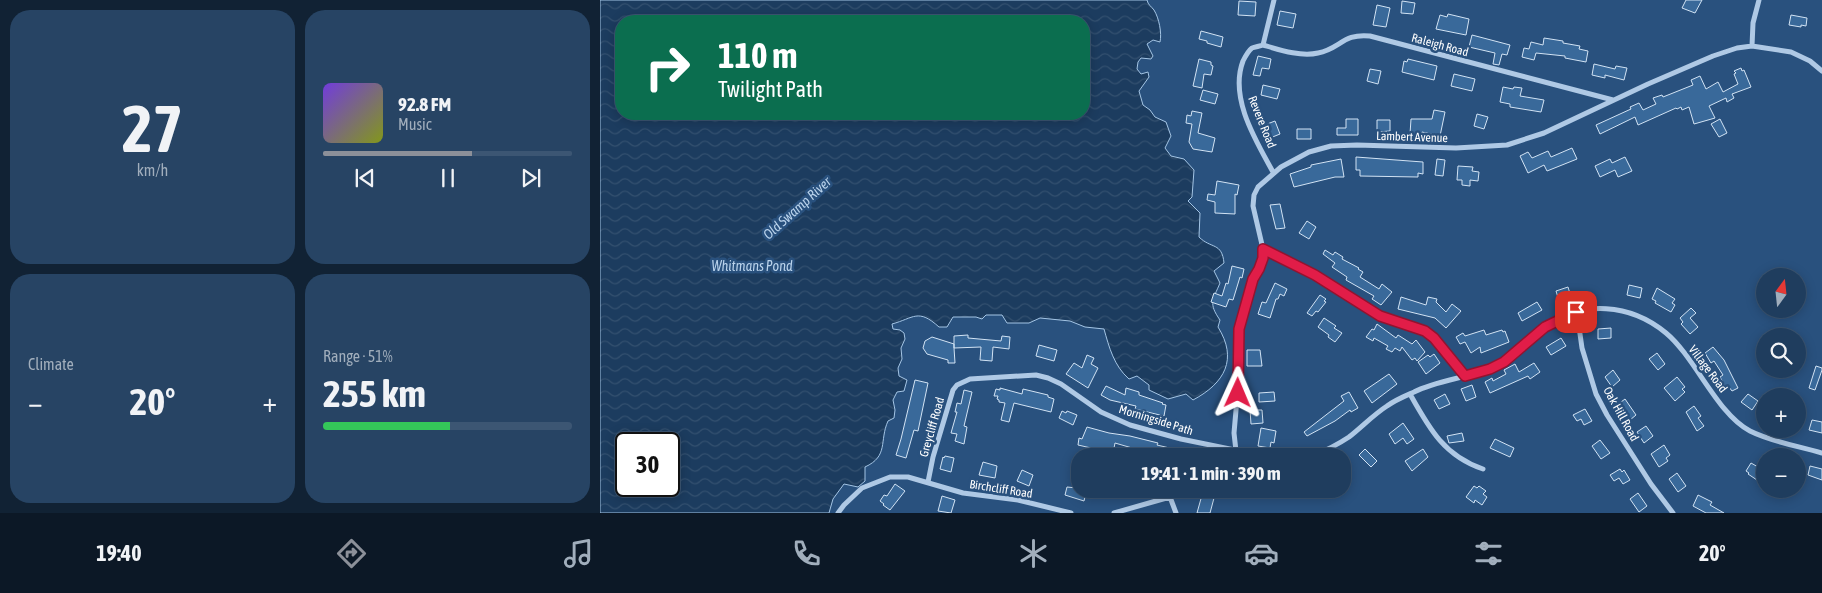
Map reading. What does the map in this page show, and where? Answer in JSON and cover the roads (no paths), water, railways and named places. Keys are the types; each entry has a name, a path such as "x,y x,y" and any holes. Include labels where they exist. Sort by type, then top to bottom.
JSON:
{"street":[{"path":"1263,45 1274,0"},
{"path":"1752,46 1753,23 1759,0"},
{"name":"Raleigh Road","path":"1263,45 1285,51 1318,53 1328,50 1347,38 1358,35 1370,36 1614,100"},
{"name":"Revere Road","path":"1263,45 1252,48 1245,56 1242,66 1240,94 1255,139 1273,172"},
{"name":"Lambert Avenue","path":"1236,448 1234,433 1239,376 1239,329 1253,279 1263,258 1263,249 1253,206 1258,187 1273,172 1300,156 1344,144 1456,148 1507,145 1544,133 1728,50 1752,46 1779,50 1799,55 1822,71"},
{"path":"1263,249 1315,275 1380,316 1425,331 1434,338 1465,376"},
{"name":"Village Road","path":"1576,312 1600,308 1615,309 1648,319 1669,335 1716,396 1739,423 1748,430 1772,440 1822,452"},
{"path":"1331,448 1349,437 1386,406 1429,385 1490,369 1504,362 1545,327 1576,312"},
{"name":"Oak Hill Road","path":"1576,312 1582,348 1596,394 1651,484 1673,513"},
{"name":"Morningside Path","path":"963,381 1024,374 1042,376 1061,384 1101,412 1130,425 1222,448"},
{"name":"Greycliff Road","path":"928,482 933,457 953,390 963,381"},
{"path":"1410,394 1437,439 1454,455 1467,463 1483,469"},
{"name":"Birchcliff Road","path":"838,513 862,488 890,477 908,477 963,493 1018,500 1071,513"},
{"path":"1114,513 1163,498"},
{"path":"1171,498 1176,513"}],"water":[{"name":"Whitmans Pond","path":"600,0 1147,0 1157,17 1161,38 1160,42 1153,40 1147,44 1153,56 1151,59 1141,58 1138,62 1137,69 1141,74 1148,72 1149,77 1139,91 1143,105 1155,117 1166,122 1171,136 1165,148 1171,156 1184,159 1194,170 1192,197 1188,201 1200,213 1199,237 1218,249 1223,256 1224,263 1214,271 1220,283 1213,302 1214,309 1220,320 1218,327 1227,350 1225,369 1220,378 1213,386 1193,400 1186,394 1168,399 1149,390 1149,385 1137,376 1129,379 1124,374 1113,356 1104,329 1085,327 1070,321 1040,318 1029,323 1007,323 1002,315 986,315 982,319 976,317 953,317 947,327 939,327 921,316 911,317 892,324 893,329 904,333 905,339 901,348 902,359 898,368 899,376 907,380 904,391 897,392 893,400 894,418 888,421 885,428 880,453 873,463 865,467 865,481 858,487 844,484 833,499 829,513 600,513"}],"water label":[{"name":"Old Swamp River","path":"797,208"}]}
